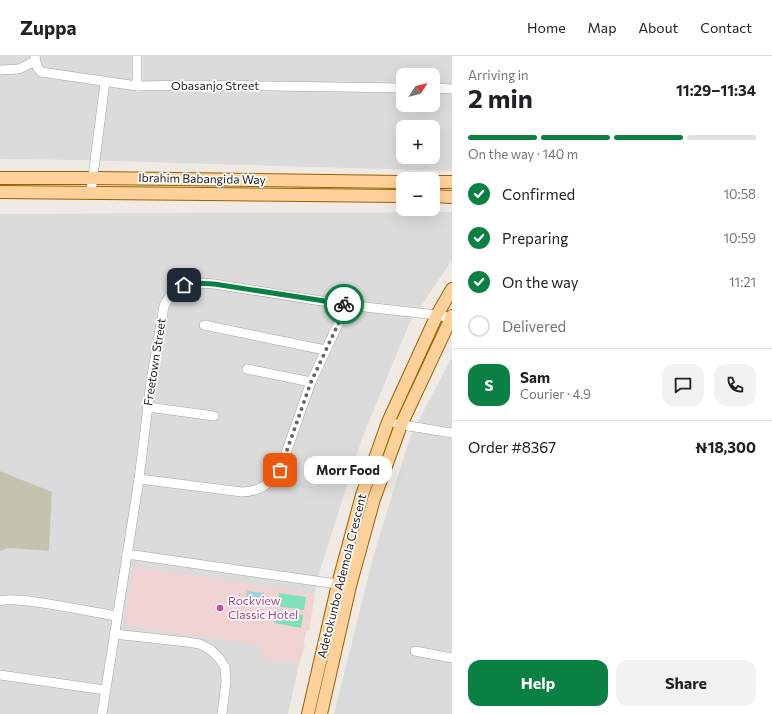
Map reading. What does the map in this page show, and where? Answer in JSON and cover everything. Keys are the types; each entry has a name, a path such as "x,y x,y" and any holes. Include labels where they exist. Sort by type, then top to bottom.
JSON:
{"main road":[{"name":"Ibrahim Babangida Way","path":"0,178 396,182"},
{"path":"440,182 452,182"},
{"name":"Ibrahim Babangida Way","path":"0,192 396,196"},
{"path":"440,196 452,197"},
{"name":"Adetokunbo Ademola Crescent","path":"321,714 362,495 388,422 437,315 452,289"},
{"name":"Adetokunbo Ademola Crescent","path":"308,714 344,585 374,499 401,425 451,317"}],"street":[{"path":"137,86 138,56"},
{"name":"Obasanjo Street","path":"0,70 19,69 35,58 37,67 41,72 137,86 199,85 396,88"},
{"path":"91,192 94,178 96,146 106,82"},
{"path":"440,88 452,89"},
{"name":"Freetown Street","path":"102,714 139,479 148,407 164,306 169,295 175,289 184,285 194,283 214,284 347,305 451,317"},
{"path":"139,479 242,492 254,491 263,487 273,479 280,470 311,382 347,305"},
{"path":"204,325 325,350"},
{"path":"247,369 311,382"},
{"path":"148,407 214,416"},
{"path":"388,422 452,432"},
{"path":"127,554 344,585"},
{"path":"0,601 14,600 33,602 117,616"},
{"path":"114,634 200,644 211,650 225,667 226,682 222,714"},
{"path":"415,651 452,658"},
{"path":"0,675 105,690"}],"shaded area":[{"path":"0,56 452,56 452,171 0,159"},
{"path":"396,212 396,216 440,216 440,212 452,212 452,260 409,324 361,441 318,577 288,714 0,714 0,551 8,548 49,551 52,493 0,471 0,214"},
{"path":"452,357 452,714 334,714 374,554 410,437"},
{"path":"0,471 52,492 49,551 8,548 0,551"},
{"name":"Rockview Classic Hotel","path":"138,567 315,594 309,631 305,631 303,644 305,645 299,664 259,658 261,646 129,626 125,621 132,572"}],"green space":[{"path":"279,593 306,597 304,610 277,606"},
{"path":"276,610 303,615 301,628 274,623"}],"water":[{"path":"247,591 264,593 262,604 245,601"}],"way so far":[{"path":"280,470 311,382 347,305 344,304"}],"place":[{"name":"Morr Food","path":"280,470"},
{"name":"Rockview Classic Hotel","path":"220,608"}],"route":[{"path":"184,285 194,283 214,284 344,304"}]}
